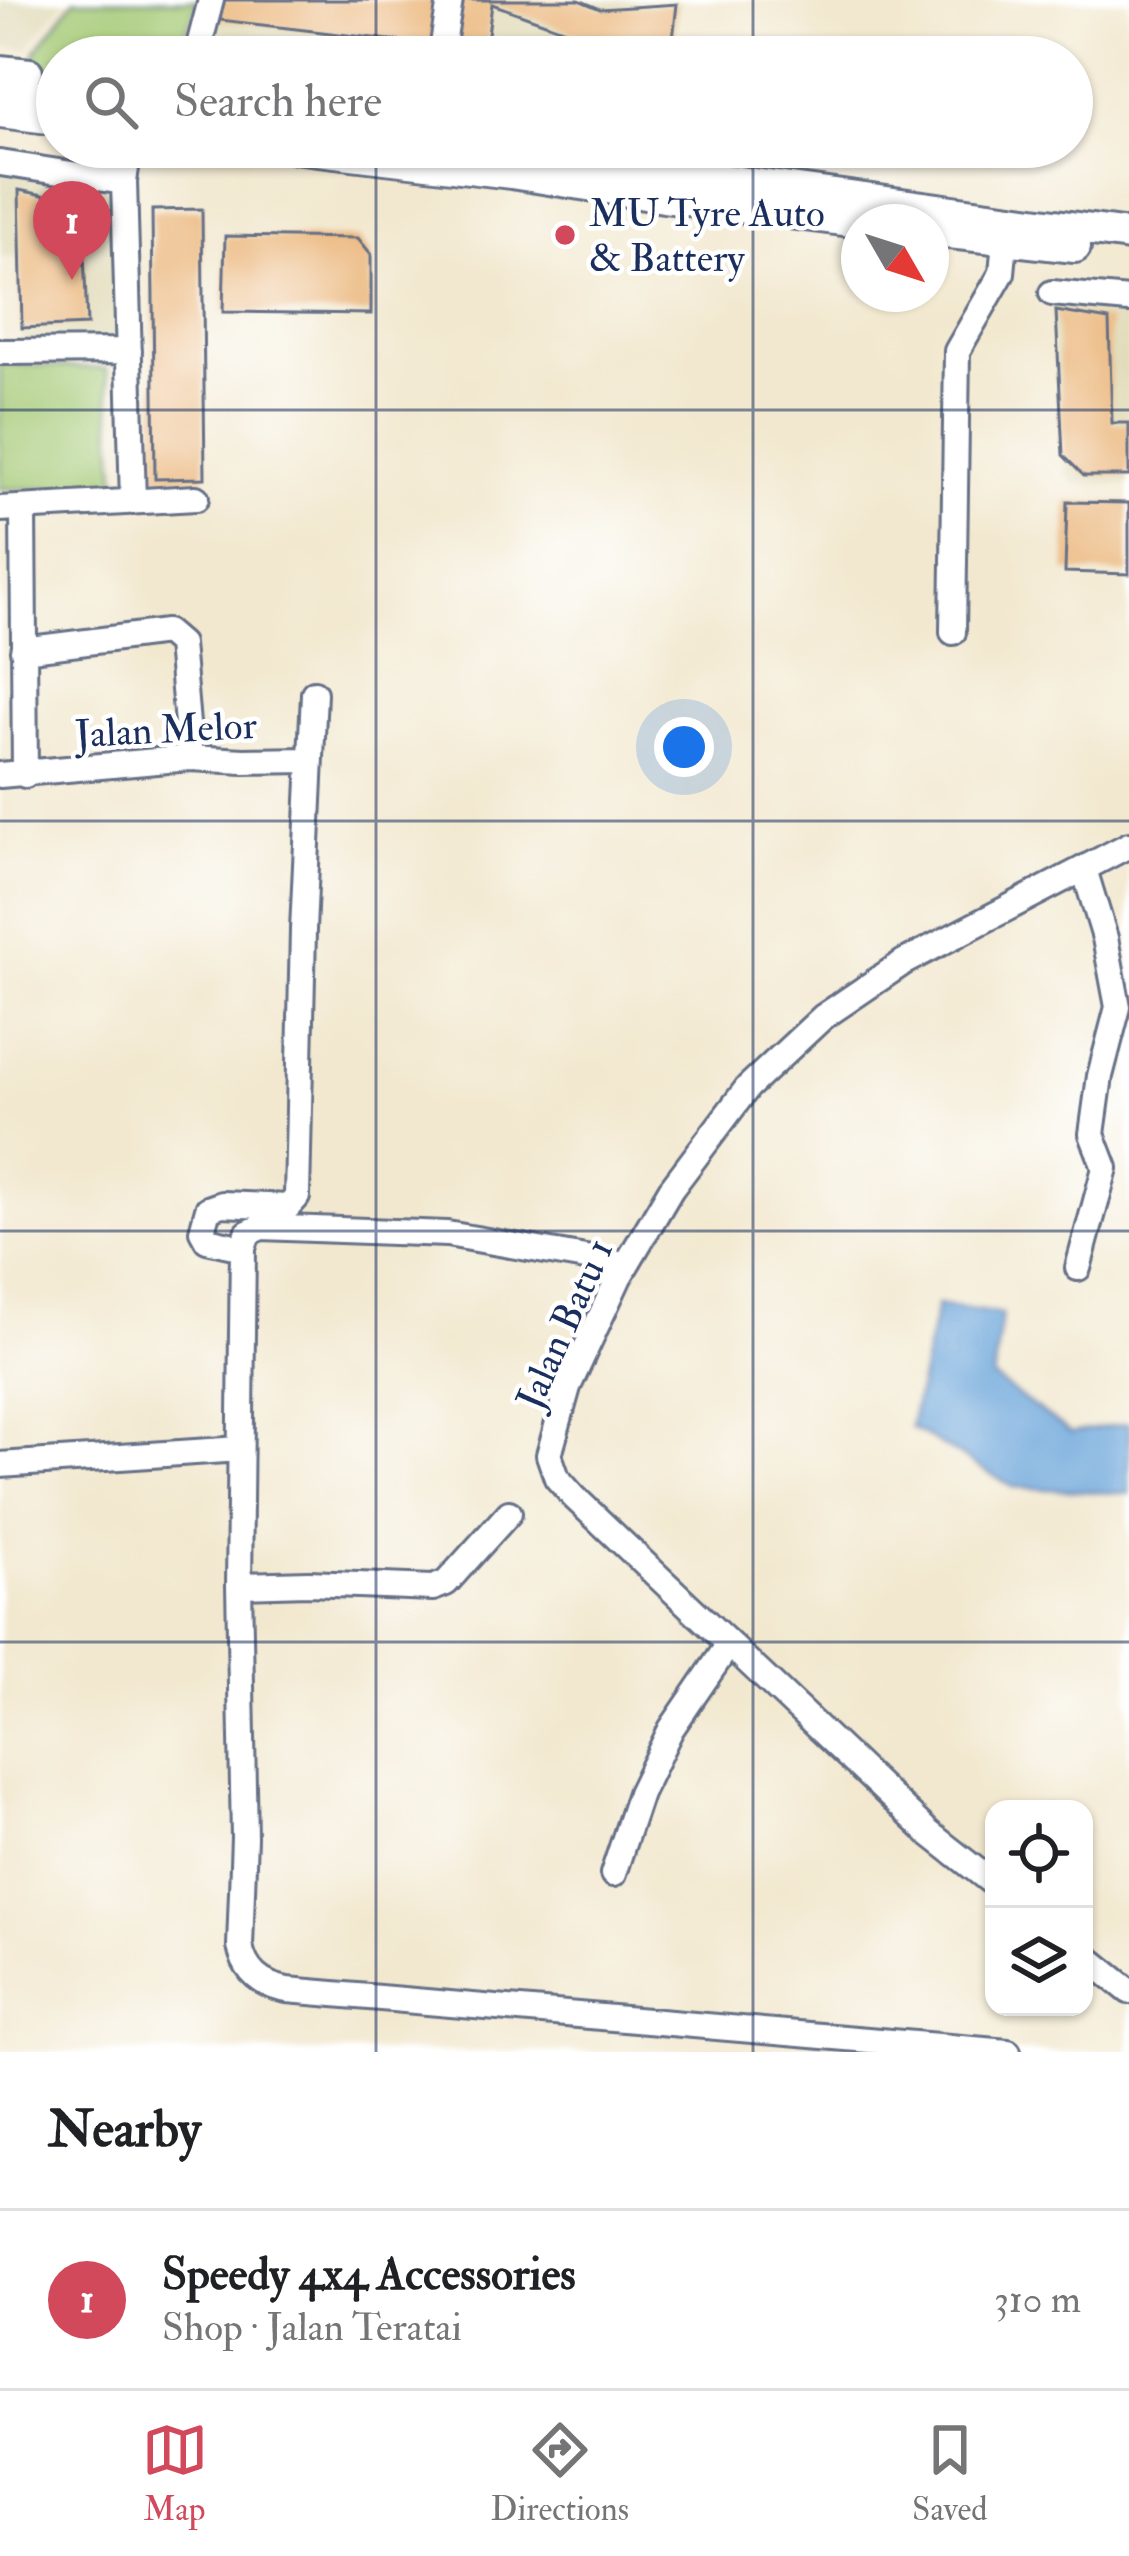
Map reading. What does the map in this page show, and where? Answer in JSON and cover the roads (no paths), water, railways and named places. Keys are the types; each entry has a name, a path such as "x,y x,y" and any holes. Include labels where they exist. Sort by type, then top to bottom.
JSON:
{"main road":[{"path":"0,92 36,95"},
{"path":"0,112 36,116"},
{"path":"557,168 664,196 841,220"},
{"path":"722,168 1129,235"},
{"path":"949,233 1129,252"}],"street":[{"path":"202,36 211,0"},
{"path":"444,36 450,0"},
{"path":"0,68 30,71"},
{"path":"0,163 124,182"},
{"path":"126,168 133,502"},
{"path":"953,632 957,351 1002,273 1005,241"},
{"path":"1052,293 1129,300"},
{"path":"0,352 129,351"},
{"path":"12,775 23,650 11,508 196,498"},
{"path":"23,650 166,632 180,644 190,758"},
{"path":"243,1248 206,1240 202,1231 208,1209 222,1204 288,1208 297,1197 314,693"},
{"name":"Jalan Melor","path":"12,775 190,758 310,760"},
{"name":"Jalan Batu 1","path":"985,1877 929,1833 574,1497 557,1478 549,1455 568,1387 626,1265 671,1189 748,1087 823,1017 904,962 1129,845"},
{"path":"1078,1268 1117,1173 1092,1134 1100,1076 1118,1007 1105,938 1084,869"},
{"path":"626,1265 447,1234 261,1227 248,1234 243,1248 239,1585 244,1837 240,1946 244,1963 256,1978 287,1990 1008,2052"},
{"path":"0,1465 240,1449"},
{"path":"239,1585 433,1588 446,1583 509,1513"},
{"path":"613,1874 640,1793 671,1729 729,1644"},
{"path":"1093,1962 1129,1990"}],"water":[{"path":"937,1305 1002,1314 993,1378 1071,1433 1129,1423 1129,1494 1013,1487 910,1427"}],"place":[{"name":"MU Tyre Auto & Battery","path":"565,235"},
{"name":"Speedy 4x4 Accessories","path":"72,280"}]}
